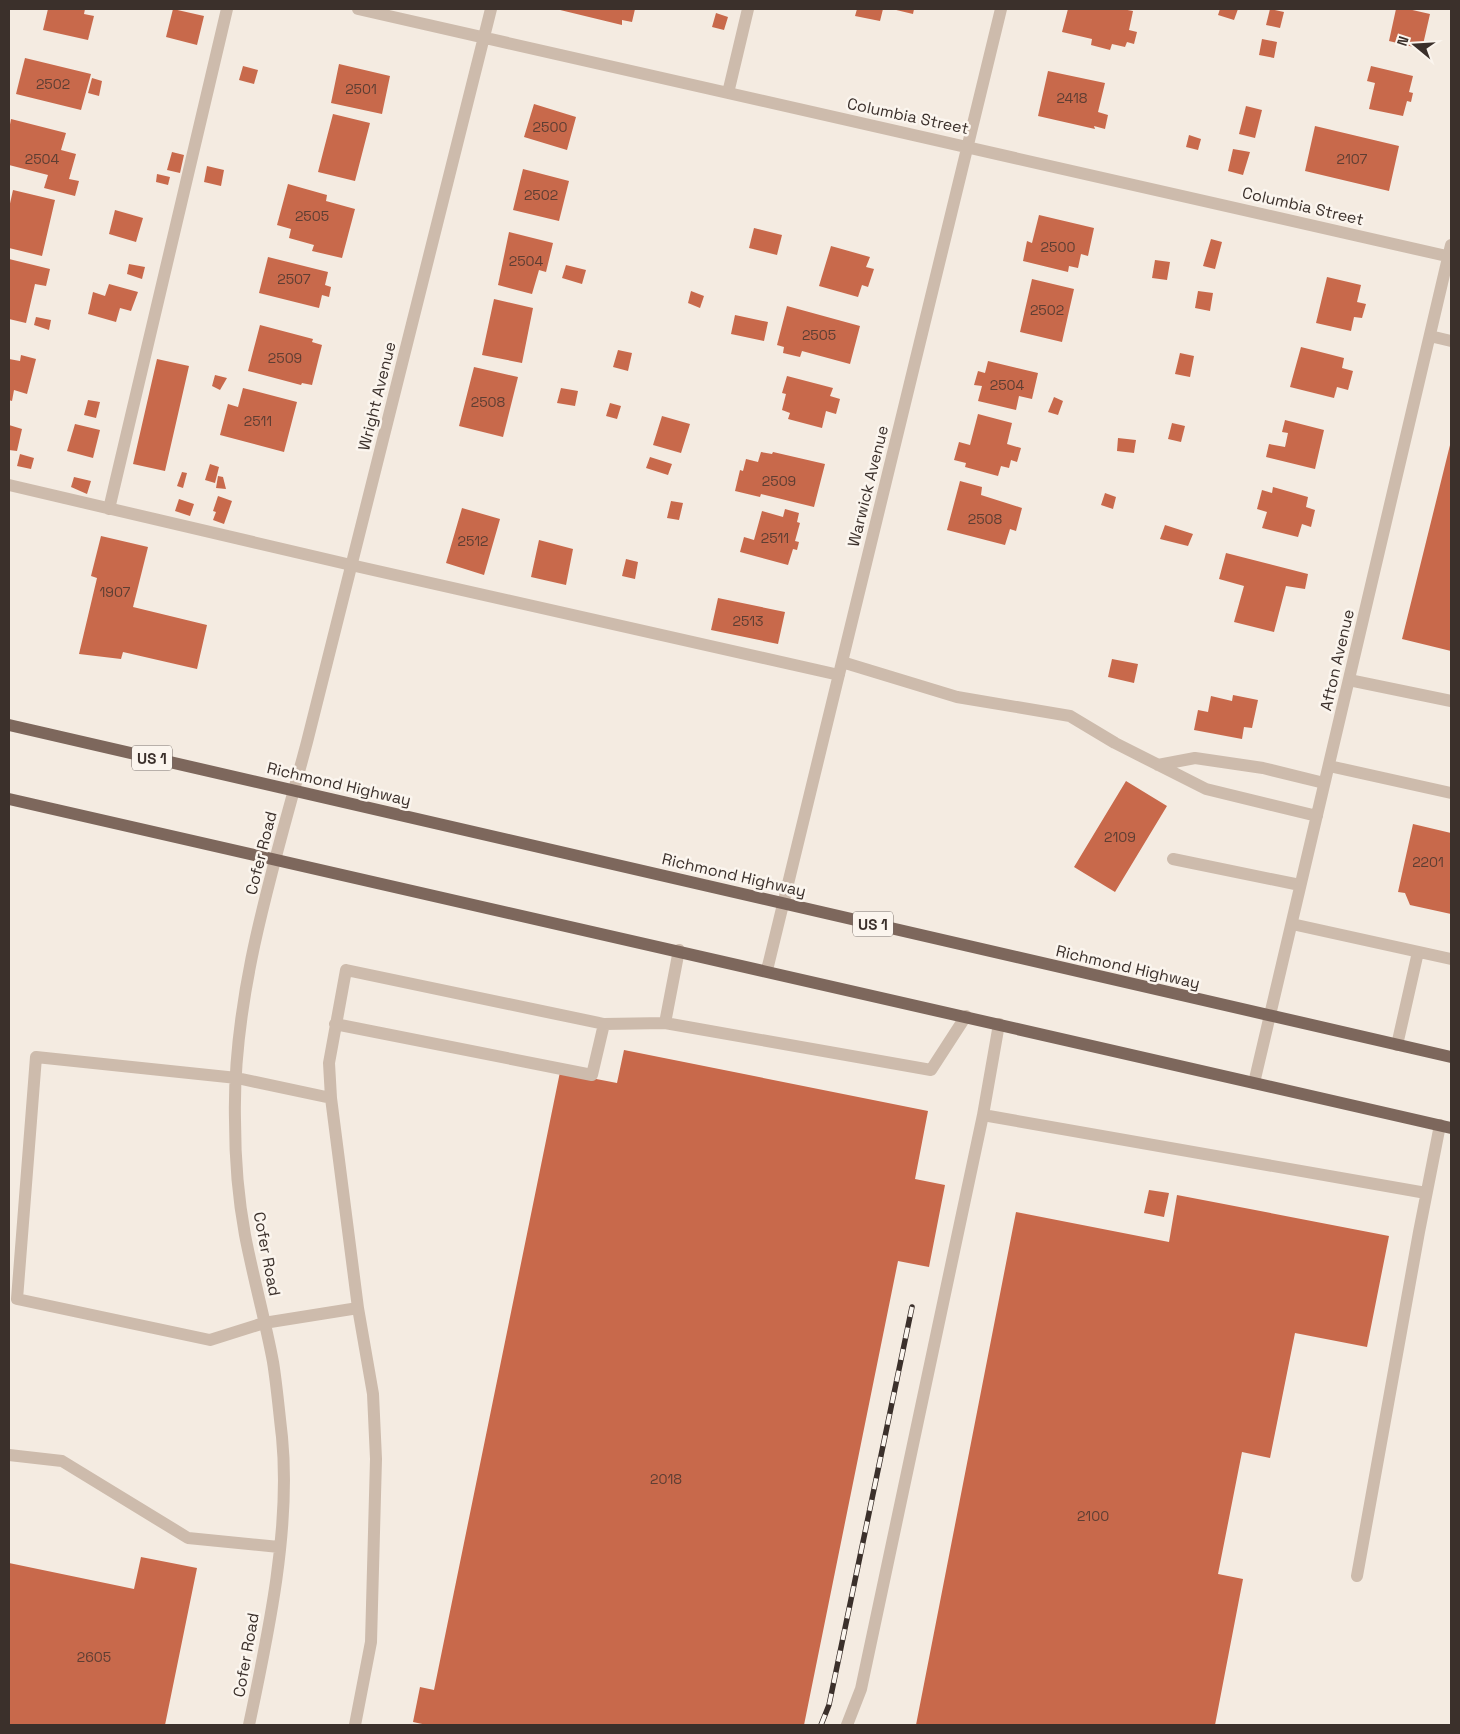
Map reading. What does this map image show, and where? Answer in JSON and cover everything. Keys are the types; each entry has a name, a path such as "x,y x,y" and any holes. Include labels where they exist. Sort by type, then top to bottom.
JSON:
{"main road":[{"name":"Richmond Highway","path":"9,725 1270,1016 1451,1056"},
{"path":"9,799 767,970 1446,1127"}],"street":[{"path":"109,509 227,9"},
{"name":"Columbia Street","path":"358,9 484,39 1450,253"},
{"name":"Wright Avenue","path":"294,791 491,9"},
{"path":"728,92 748,9"},
{"name":"Warwick Avenue","path":"767,970 1001,9"},
{"name":"Afton Avenue","path":"1254,1083 1450,253"},
{"path":"1430,336 1451,341"},
{"path":"9,485 351,565 839,675"},
{"path":"842,662 957,696 1070,716 1158,765 1206,789 1317,816"},
{"path":"1349,680 1451,701"},
{"path":"1158,765 1195,758 1263,768 1324,783"},
{"path":"1329,766 1451,793"},
{"name":"Cofer Road","path":"250,1725 274,1588 279,1547 282,1510 282,1440 273,1362 244,1232 237,1171 234,1117 247,986 275,860 294,791"},
{"path":"1173,859 1300,885"},
{"path":"1292,924 1451,959"},
{"path":"665,1024 679,950"},
{"path":"1397,1044 1418,952"},
{"path":"355,1725 371,1642 376,1459 373,1394 358,1308 330,1098 329,1063 346,970 604,1024 665,1024 931,1070 966,1016"},
{"path":"335,1024 592,1075 604,1024"},
{"path":"847,1725 861,1688 984,1115 999,1024"},
{"path":"330,1098 237,1078 36,1058 17,1300 210,1340 264,1323 358,1308"},
{"path":"984,1115 1426,1193"},
{"path":"1357,1576 1426,1193 1446,1127"},
{"path":"9,1454 62,1461 188,1538 279,1547"}],"building":[{"path":"48,9 85,9 84,14 94,16 88,40 43,30"},
{"path":"173,9 204,16 197,45 166,37"},
{"path":"556,9 635,9 632,22 622,20 622,25"},
{"path":"857,9 883,9 880,21 855,16"},
{"path":"892,9 914,9 913,14"},
{"path":"1068,9 1122,9 1133,11 1129,30 1137,32 1134,44 1127,42 1125,47 1112,44 1110,50 1091,45 1092,39 1062,32"},
{"path":"1220,9 1238,9 1234,20 1218,15"},
{"path":"1270,9 1284,12 1280,28 1266,25"},
{"path":"1396,9 1408,9 1430,14 1422,49 1389,41"},
{"path":"716,13 728,17 724,30 712,27"},
{"path":"1262,39 1277,42 1274,58 1259,55"},
{"path":"25,58 91,74 81,110 16,94"},
{"path":"339,64 390,76 382,114 331,103"},
{"path":"243,66 258,70 254,84 239,80"},
{"path":"1371,66 1413,76 1409,92 1413,93 1411,102 1407,101 1403,116 1369,109 1375,83 1367,81"},
{"path":"1048,71 1105,83 1098,112 1108,115 1105,129 1094,126 1095,129 1038,116"},
{"path":"92,78 102,81 99,96 88,93"},
{"path":"534,104 576,117 567,150 524,137"},
{"path":"1246,106 1262,110 1255,138 1239,134"},
{"path":"333,114 370,123 355,181 318,172"},
{"path":"11,119 66,133 61,150 76,154 69,179 79,181 75,196 44,188 48,175 9,165 9,130"},
{"path":"1315,126 1399,146 1389,191 1305,171"},
{"path":"1189,135 1201,139 1198,150 1186,147"},
{"path":"1233,149 1250,152 1243,175 1228,171"},
{"path":"172,152 184,155 180,173 167,170"},
{"path":"207,166 224,170 221,186 204,182"},
{"path":"523,169 569,181 559,221 513,210"},
{"path":"157,174 170,177 168,185 156,182"},
{"path":"288,184 327,195 326,201 355,209 342,258 312,251 314,245 289,238 291,229 277,225"},
{"path":"13,190 55,200 42,256 9,248 9,208"},
{"path":"115,210 143,218 136,242 109,234"},
{"path":"1039,215 1094,228 1088,256 1081,254 1078,268 1069,266 1068,272 1023,261 1027,241 1032,243"},
{"path":"754,228 782,235 777,255 749,248"},
{"path":"509,232 553,243 546,272 539,270 532,294 498,285"},
{"path":"1211,239 1222,242 1215,269 1203,266"},
{"path":"831,246 870,257 866,267 874,269 868,287 862,285 858,297 819,286"},
{"path":"268,257 328,272 325,285 331,287 329,297 322,295 319,308 259,293"},
{"path":"9,259 50,269 46,286 35,284 26,323 9,319"},
{"path":"1155,260 1170,262 1167,280 1152,278"},
{"path":"129,264 145,267 142,279 127,274"},
{"path":"566,265 586,270 582,284 562,278"},
{"path":"1327,277 1361,285 1357,302 1366,304 1362,318 1354,317 1351,331 1316,323"},
{"path":"1032,279 1074,289 1062,342 1020,332"},
{"path":"109,284 138,292 131,311 120,308 116,322 88,314 93,292 105,296"},
{"path":"691,291 704,296 700,308 688,303"},
{"path":"1198,291 1213,293 1210,311 1195,308"},
{"path":"494,299 533,308 522,363 482,355"},
{"path":"787,306 860,326 850,364 802,351 800,357 783,353 784,347 777,345"},
{"path":"735,315 768,322 764,341 731,334"},
{"path":"36,317 51,320 49,330 34,325"},
{"path":"260,325 313,339 312,342 322,345 312,385 302,383 301,385 248,371"},
{"path":"1301,347 1344,358 1342,368 1353,371 1348,390 1337,387 1334,398 1290,387"},
{"path":"618,350 632,353 628,371 613,367"},
{"path":"1180,353 1194,356 1190,377 1175,374"},
{"path":"21,355 36,359 27,394 14,390 12,401 9,400 9,359 20,361"},
{"path":"157,359 189,366 165,471 133,464"},
{"path":"988,361 1038,373 1032,399 1019,396 1016,410 978,401 982,386 974,385 978,371 985,373"},
{"path":"474,367 518,377 503,437 459,426"},
{"path":"215,375 227,378 220,390 212,386"},
{"path":"787,376 833,388 830,396 840,399 836,414 826,411 822,428 788,419 790,413 782,410 786,394 782,393"},
{"path":"243,388 297,402 284,452 220,435 228,404 238,407"},
{"path":"561,388 578,391 575,406 557,403"},
{"path":"1054,397 1063,401 1058,415 1048,412"},
{"path":"88,400 100,402 96,418 84,415"},
{"path":"610,403 621,406 617,419 606,416"},
{"path":"978,414 1012,423 1007,444 1021,448 1017,462 1011,460 1009,468 1001,466 998,476 965,467 966,463 954,460 959,442 970,445"},
{"path":"662,416 690,424 681,453 653,445"},
{"path":"1285,420 1324,430 1315,469 1266,457 1269,444 1285,447 1288,433 1282,432"},
{"path":"1172,423 1185,426 1181,442 1168,439"},
{"path":"75,424 100,430 93,458 67,451"},
{"path":"9,425 22,429 17,451 9,450"},
{"path":"1118,438 1136,440 1134,453 1117,451"},
{"path":"1451,441 1451,651 1402,639"},
{"path":"761,452 772,454 773,452 825,464 814,507 761,494 760,497 735,491 740,470 743,471 746,459 758,462"},
{"path":"20,454 34,458 31,469 17,466"},
{"path":"650,457 672,464 668,475 646,468"},
{"path":"210,464 219,467 215,483 205,480"},
{"path":"182,472 187,473 183,488 177,486"},
{"path":"218,476 223,477 226,489 216,488"},
{"path":"74,477 91,481 87,494 71,487"},
{"path":"960,481 982,487 981,495 1022,508 1016,531 1010,529 1005,545 947,530"},
{"path":"1273,487 1308,497 1306,507 1315,510 1311,527 1302,524 1298,537 1262,528 1267,512 1257,509 1262,490 1272,493"},
{"path":"1105,493 1116,497 1113,509 1101,505"},
{"path":"218,496 232,501 224,524 213,520 216,512 213,511"},
{"path":"179,499 194,504 190,516 175,511"},
{"path":"671,501 683,503 679,520 667,518"},
{"path":"462,508 500,519 484,575 446,563"},
{"path":"785,509 799,513 797,522 800,523 795,541 799,542 797,550 793,549 788,565 740,552 744,537 754,540 762,511 783,517"},
{"path":"1165,525 1193,534 1188,546 1160,539"},
{"path":"101,536 148,547 133,607 207,625 197,669 123,652 121,659 79,654 97,578 91,576"},
{"path":"539,540 573,549 566,585 531,577"},
{"path":"1226,553 1308,574 1305,589 1286,586 1274,632 1234,622 1244,586 1219,579"},
{"path":"626,559 638,562 635,579 622,576"},
{"path":"718,598 785,612 778,644 711,630"},
{"path":"1112,659 1138,664 1134,683 1108,677"},
{"path":"1233,695 1258,700 1252,728 1244,727 1242,739 1194,730 1198,710 1208,712 1211,696 1232,701"},
{"path":"1126,781 1167,806 1115,892 1074,867"},
{"path":"1413,824 1451,833 1451,914 1410,905 1405,893 1398,892"},
{"path":"624,1050 928,1111 915,1179 945,1185 929,1267 898,1261 804,1725 427,1725 413,1722 420,1687 434,1690 560,1072 617,1083"},
{"path":"1149,1190 1169,1193 1164,1217 1144,1213"},
{"path":"1177,1195 1389,1236 1367,1347 1295,1333 1270,1458 1242,1452 1218,1574 1243,1579 1215,1725 916,1725 1016,1212 1169,1242"},
{"path":"141,1557 197,1568 165,1725 9,1725 9,1563 134,1589"}],"railway":[{"path":"821,1725 829,1705 912,1307"}]}
